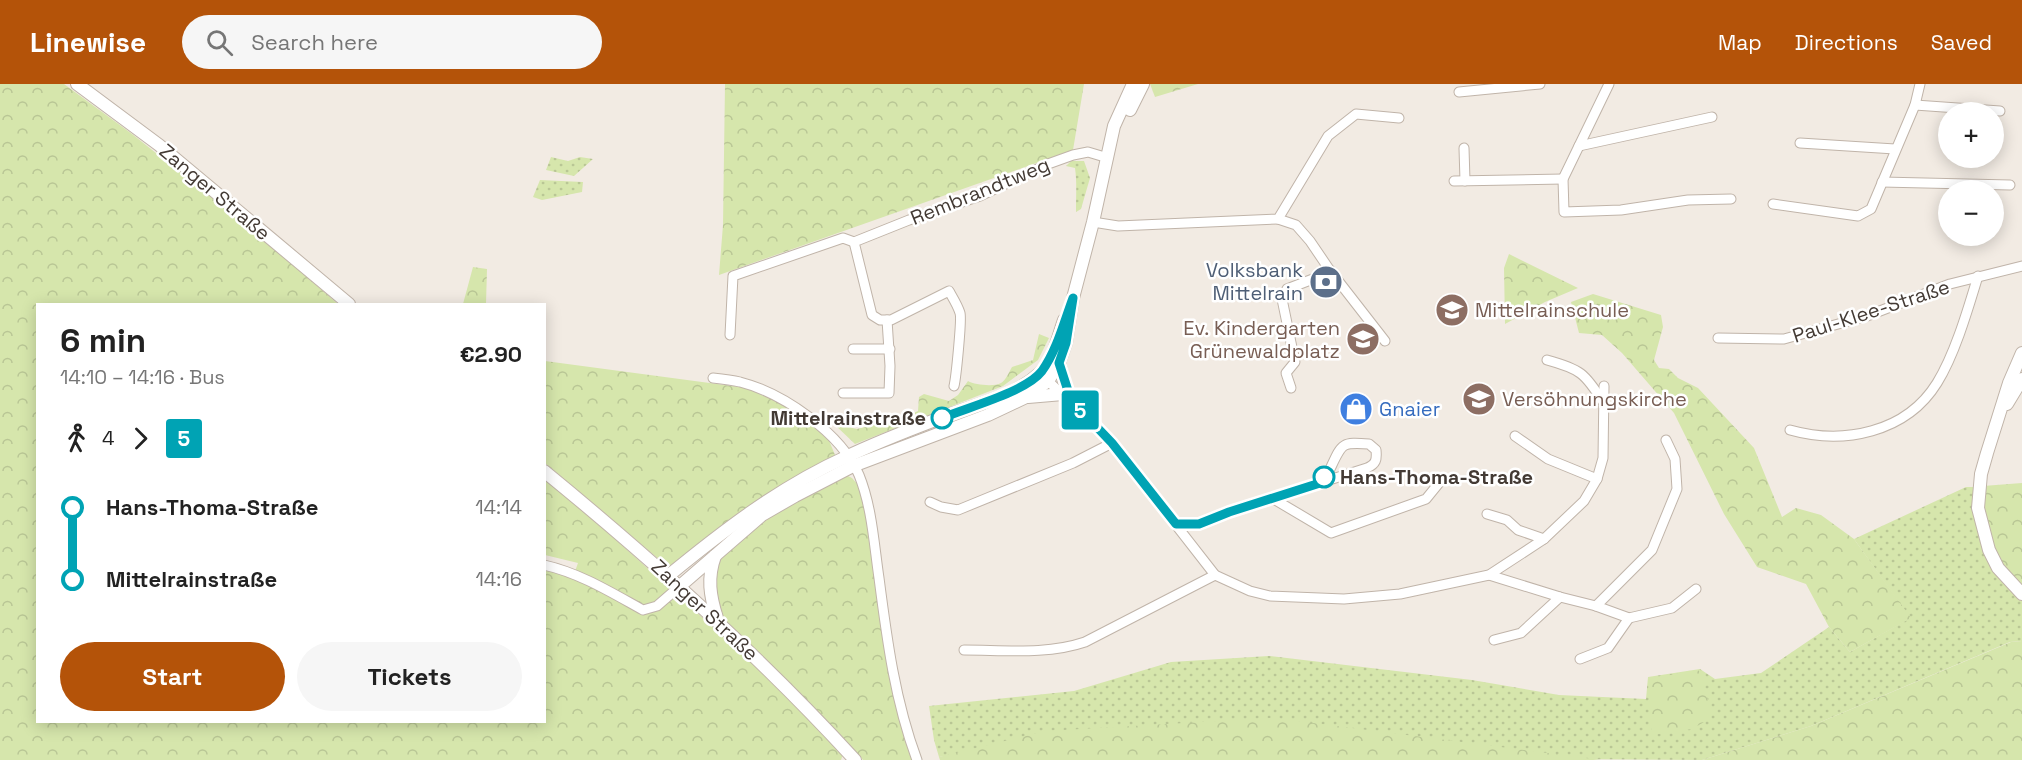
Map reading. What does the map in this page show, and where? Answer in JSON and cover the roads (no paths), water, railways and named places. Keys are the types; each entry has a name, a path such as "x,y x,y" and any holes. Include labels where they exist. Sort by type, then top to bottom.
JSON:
{"street":[{"name":"Zanger Straße","path":"77,84 159,145 348,303"},
{"path":"1024,398 1059,363 1066,343 1073,298 1093,222 1114,126 1133,84"},
{"path":"1108,158 1143,84"},
{"path":"1460,92 1540,84"},
{"path":"1609,84 1563,179 1564,212 1621,210 1688,200 1731,199"},
{"path":"1773,204 1858,216 1871,209 1915,105 1920,84"},
{"path":"1915,105 1938,107"},
{"path":"1278,219 1328,136 1356,114 1399,117"},
{"path":"1579,146 1712,117"},
{"path":"1800,143 1895,149"},
{"path":"1464,148 1465,181"},
{"name":"Rembrandtweg","path":"730,335 733,276 843,238 854,242 909,220 980,196 1048,164 1073,155 1088,152 1108,158"},
{"path":"1454,181 1563,179"},
{"path":"1882,183 2010,185"},
{"path":"1093,222 1118,226 1278,219 1296,225 1385,340"},
{"path":"854,242 873,315 880,320 891,320 949,291 961,315 957,356 958,374 954,386"},
{"name":"Paul-Klee-Straße","path":"1718,338 1784,339 1867,316 1950,284 2022,266"},
{"path":"1291,388 1286,373 1295,362 1282,299 1287,289 1331,272"},
{"path":"1790,430 1813,436 1857,434 1880,430 1908,414 1937,383 1955,343 1978,276"},
{"path":"546,565 584,579 644,610 657,606 762,515 850,461 1044,377 1073,298"},
{"path":"843,393 889,393 890,349 887,320"},
{"path":"853,349 890,349"},
{"path":"2022,353 2009,383 1981,474 1978,508 1989,550 1998,568 2022,594"},
{"path":"1547,360 1572,367 1589,378 1603,402"},
{"path":"1059,363 1067,397"},
{"path":"1044,377 1112,443 1215,574 1250,591 1270,596 1344,599 1400,594 1489,574 1544,539 1584,501 1597,479 1603,458 1604,386"},
{"path":"713,378 740,382 782,400 829,433 859,476 871,523 892,672 917,760"},
{"path":"2000,416 2022,379"},
{"path":"668,576 759,504 798,481 988,414 1024,398 1046,394 1067,397"},
{"path":"1515,435 1548,459 1597,479"},
{"path":"1596,606 1652,550 1677,489 1675,459 1666,440"},
{"path":"930,502 958,510 1073,463 1112,443"},
{"path":"1176,524 1199,524 1225,513 1320,483 1374,465 1377,457 1376,450 1369,444 1343,445 1320,483"},
{"name":"Zanger Straße","path":"546,473 717,619 810,711 855,760"},
{"path":"1272,498 1331,533 1426,499 1440,483"},
{"path":"1487,514 1507,520 1518,530 1544,539"},
{"path":"716,555 710,573 709,586 717,619"},
{"path":"964,650 1049,650 1070,647 1085,642 1215,574"},
{"path":"1489,574 1629,618 1672,608 1696,589"},
{"path":"1494,640 1521,633 1560,597"},
{"path":"1580,659 1608,648 1629,618"}],"place":[{"name":"Volksbank Mittelrain","path":"1326,282"},
{"name":"Mittelrainschule","path":"1452,310"},
{"name":"Ev. Kindergarten Grünewaldplatz","path":"1363,339"},
{"name":"Versöhnungskirche","path":"1479,399"},
{"name":"Gnaier","path":"1356,409"},
{"name":"Mittelrainstraße","path":"942,418"},
{"name":"Hans-Thoma-Straße","path":"1324,477"}]}
